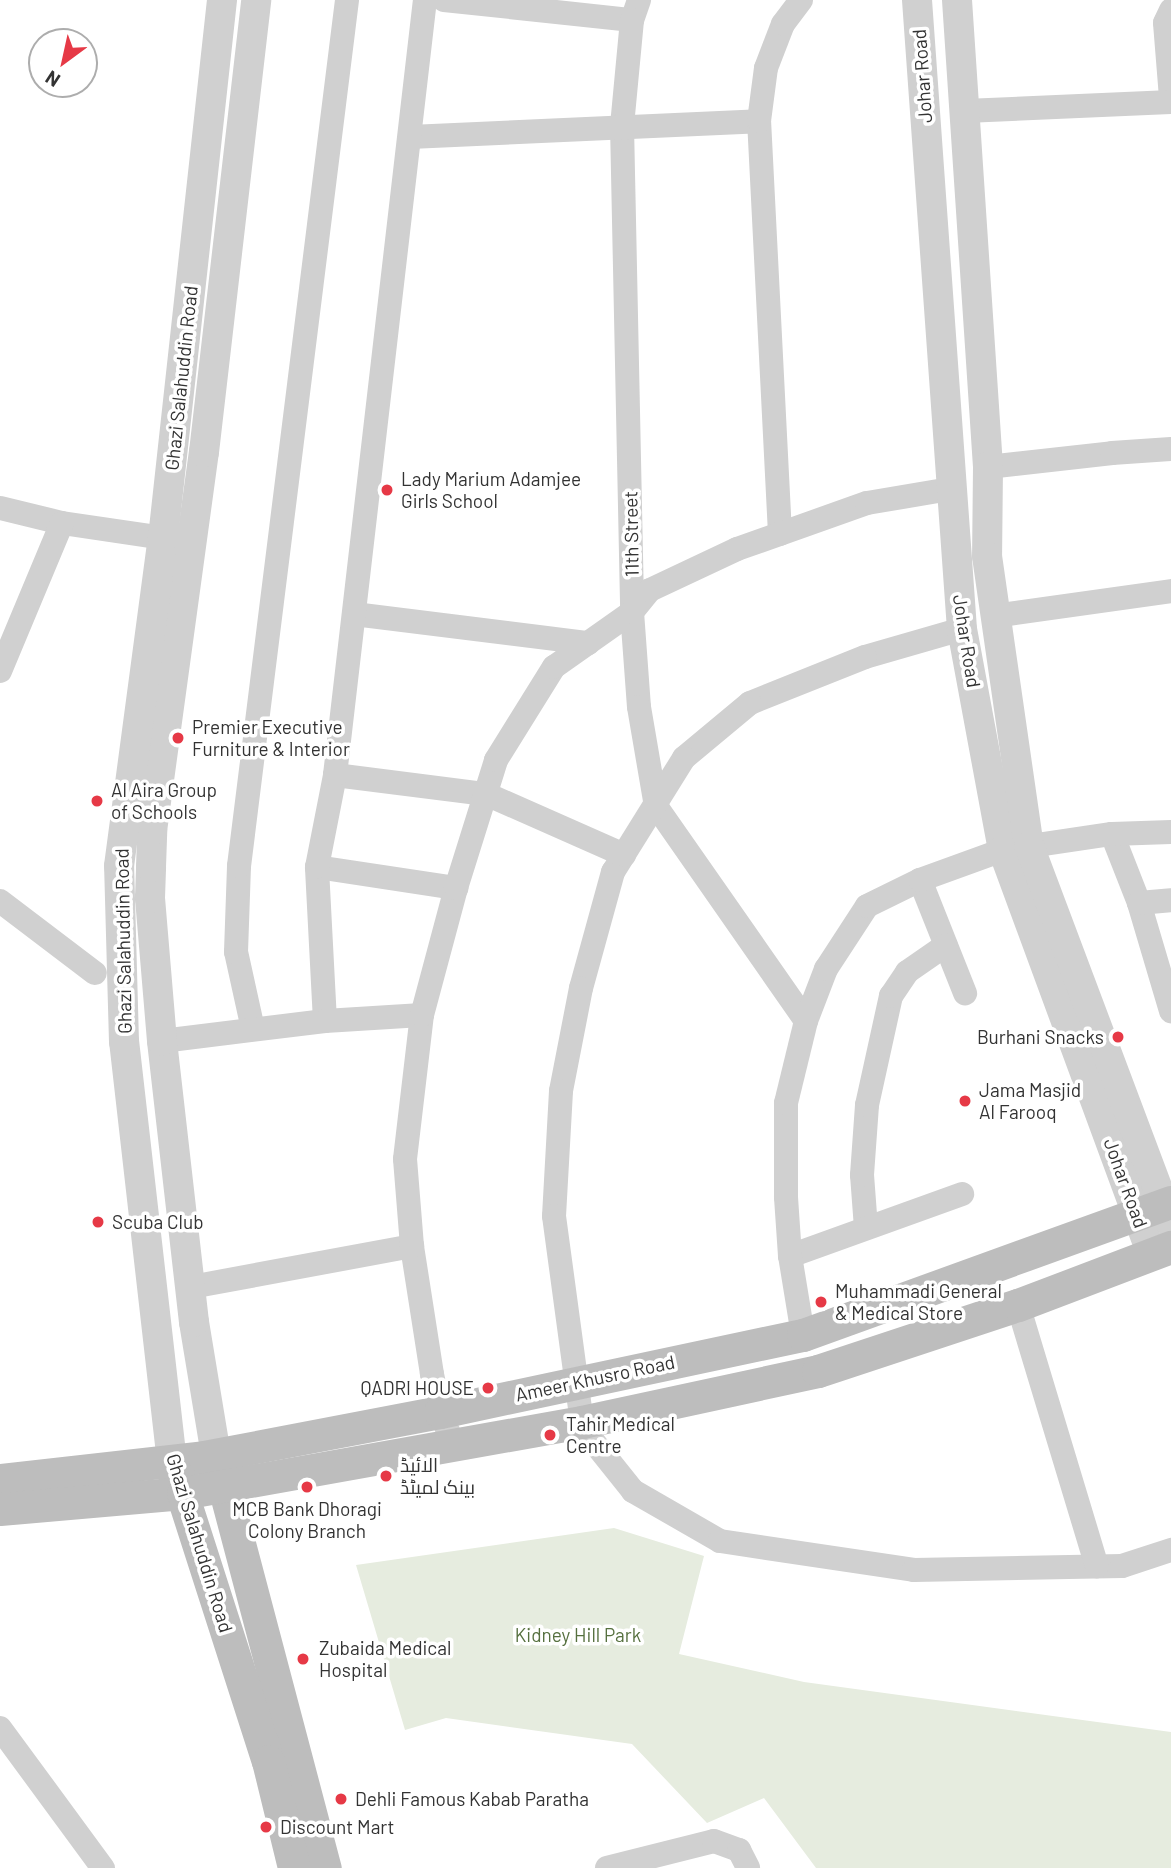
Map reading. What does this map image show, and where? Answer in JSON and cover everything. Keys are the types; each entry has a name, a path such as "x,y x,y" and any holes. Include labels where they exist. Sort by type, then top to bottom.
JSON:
{"main road":[{"name":"Ameer Khusro Road","path":"0,1509 183,1493 219,1471 440,1412 803,1335 1161,1211"},
{"name":"Ameer Khusro Road","path":"0,1479 172,1462 219,1471 454,1446 582,1422 818,1371 1017,1305 1161,1251"},
{"name":"Ghazi Salahuddin Road","path":"172,1462 268,1761 294,1868"},
{"name":"Ghazi Salahuddin Road","path":"219,1471 325,1868"}],"street":[{"name":"Ghazi Salahuddin Road","path":"172,1462 124,1042 118,866 163,538 222,0"},
{"name":"Ghazi Salahuddin Road","path":"219,1471 202,1377 191,1287 162,1041 150,898 152,831 204,452 256,0"},
{"path":"253,1029 236,952 239,866 347,0"},
{"path":"325,1021 317,867 335,775 425,0"},
{"path":"444,0 636,10"},
{"path":"780,534 759,121 766,68 783,24 801,0"},
{"name":"Johar Road","path":"916,0 962,629 1016,848 1161,1211 1161,1251"},
{"name":"Johar Road","path":"957,0 988,462 987,556 1016,848"},
{"name":"11th Street","path":"636,10 622,125 632,612 639,707 656,806 806,1021"},
{"path":"924,91 964,99 1171,100 1164,23 1171,10"},
{"path":"410,137 622,125 759,121"},
{"path":"454,1446 440,1412 412,1246 405,1159 422,1015 456,888 496,760 554,667 632,612 650,590 737,549 867,503 988,462 1171,449"},
{"path":"0,508 62,523 163,538"},
{"path":"0,671 62,523"},
{"path":"994,615 1171,591"},
{"path":"354,614 588,643"},
{"path":"962,629 865,657 750,703 684,758 613,872 581,988 561,1091 554,1216 582,1422 593,1441 633,1491 720,1541 914,1570 1122,1566 1171,1550"},
{"path":"335,775 486,794 624,855"},
{"path":"803,1335 790,1256 786,1197 786,1103 806,1021 827,968 867,906 920,880 1016,848 1112,834 1171,832"},
{"path":"1112,834 1139,903 1171,1012"},
{"path":"317,867 456,888"},
{"path":"920,880 965,993"},
{"path":"1139,903 1171,900"},
{"path":"0,901 95,973"},
{"path":"866,1228 862,1175 867,1105 891,996 907,972 946,945"},
{"path":"162,1041 325,1021 422,1015"},
{"path":"129,1087 167,1080"},
{"path":"790,1256 962,1194"},
{"path":"191,1287 412,1246"},
{"path":"1017,1305 1097,1566"},
{"path":"0,1728 36,1772 103,1868"},
{"path":"607,1868 715,1841 739,1850 748,1868"}],"green space":[{"name":"Kidney Hill Park","path":"614,1528 704,1556 679,1654 804,1682 1171,1732 1171,1868 816,1868 764,1798 707,1823 632,1744 446,1718 405,1730 356,1565"}],"place":[{"name":"Lady Marium Adamjee Girls School","path":"387,490"},
{"name":"Premier Executive Furniture & Interior","path":"178,738"},
{"name":"Al Aira Group of Schools","path":"97,801"},
{"name":"Burhani Snacks","path":"1118,1037"},
{"name":"Jama Masjid Al Farooq","path":"965,1101"},
{"name":"Scuba Club","path":"98,1222"},
{"name":"Muhammadi General & Medical Store","path":"821,1302"},
{"name":"QADRI HOUSE","path":"488,1388"},
{"name":"Tahir Medical Centre","path":"550,1435"},
{"name":"الائیڈ بینک لمیٹڈ","path":"386,1476"},
{"name":"MCB Bank Dhoragi Colony Branch","path":"307,1487"},
{"name":"Zubaida Medical Hospital","path":"303,1659"},
{"name":"Dehli Famous Kabab Paratha","path":"341,1799"},
{"name":"Discount Mart","path":"266,1827"}]}
